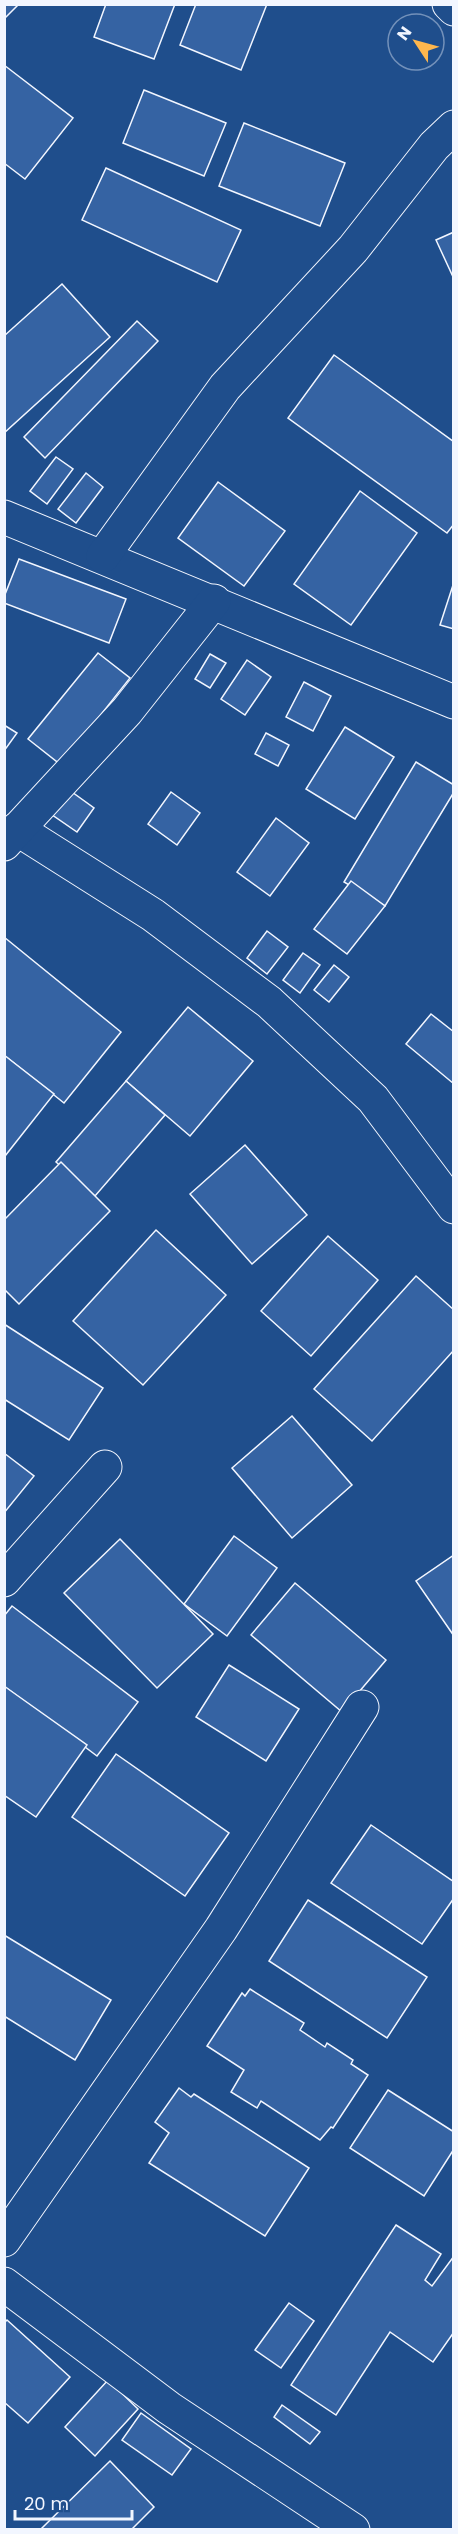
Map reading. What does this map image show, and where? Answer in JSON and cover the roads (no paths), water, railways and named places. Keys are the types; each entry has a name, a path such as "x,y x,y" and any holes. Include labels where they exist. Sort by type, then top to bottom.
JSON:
{"street":[{"path":"449,4 453,9"},
{"path":"103,556 225,387 353,249 434,146 453,127"},
{"path":"4,517 214,601 453,702"},
{"path":"214,601 127,711 11,836 153,915 269,1002 373,1100 453,1207"},
{"path":"4,1580 105,1467"},
{"path":"4,2240 221,1929 362,1707"},
{"path":"4,2284 169,2408 353,2529"}]}
